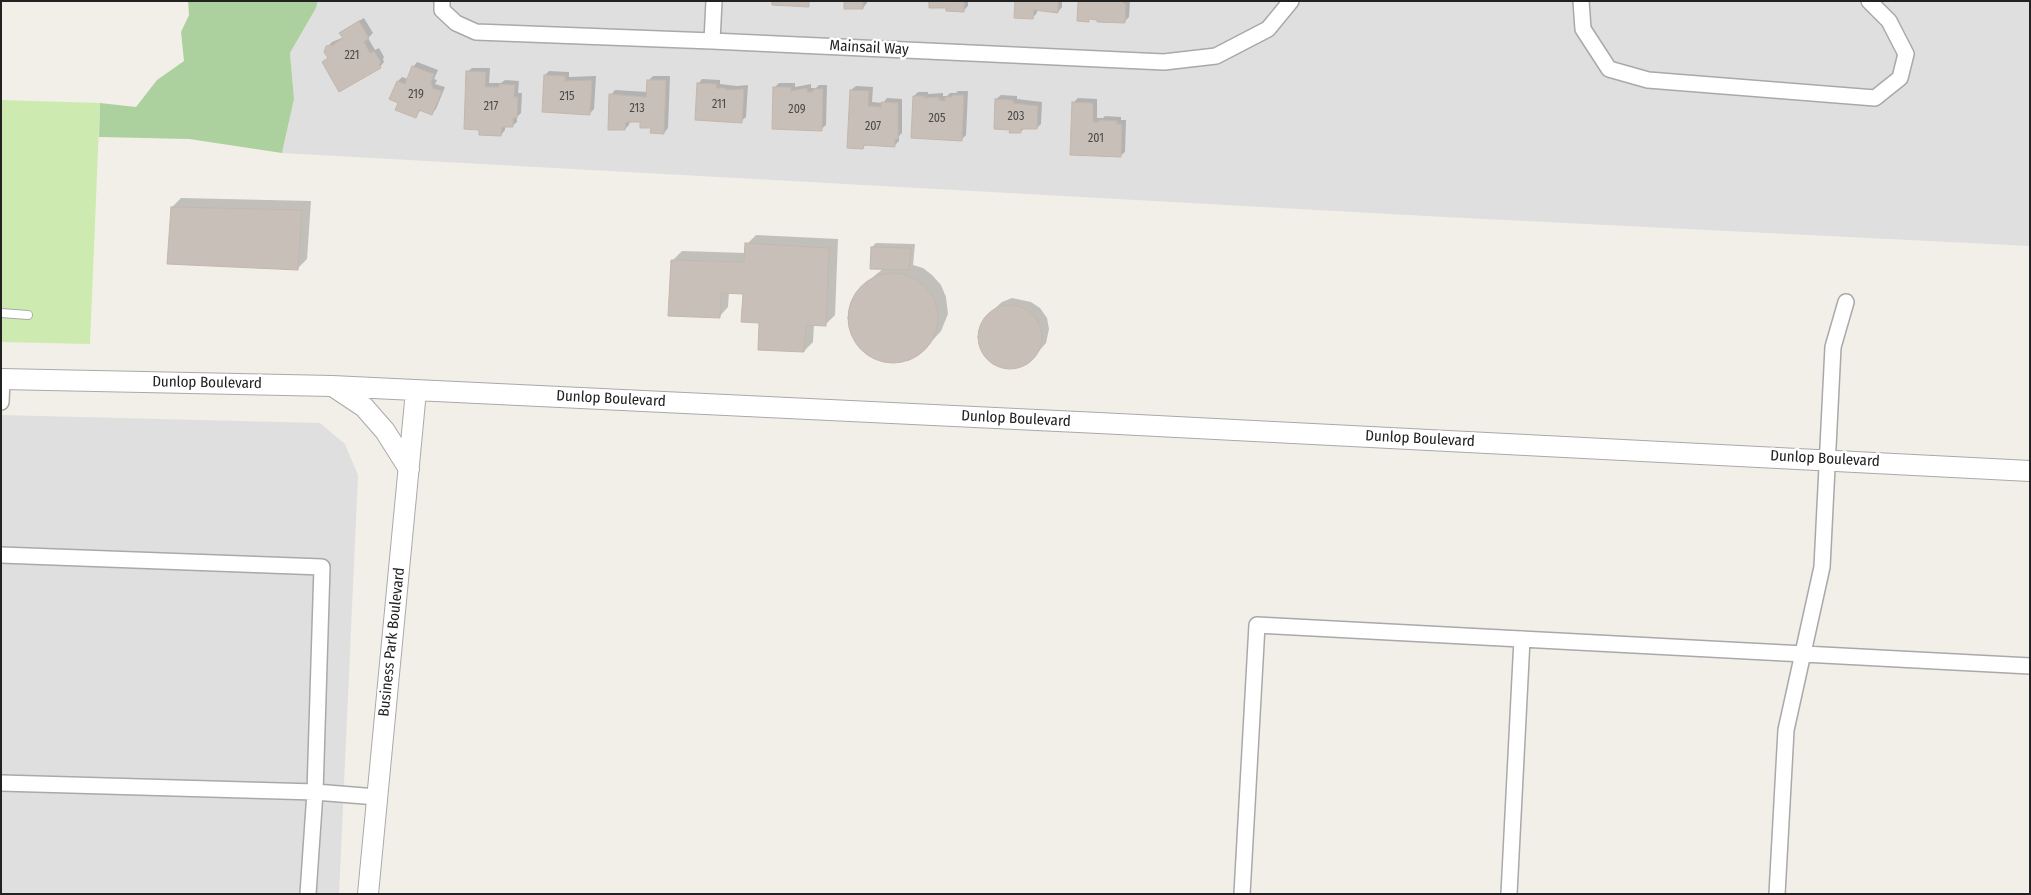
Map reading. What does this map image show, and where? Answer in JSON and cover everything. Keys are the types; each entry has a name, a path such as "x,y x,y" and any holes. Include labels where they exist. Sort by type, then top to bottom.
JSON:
{"street":[{"name":"Mainsail Way","path":"442,1 442,10 456,23 476,32 712,40 1164,62 1216,56 1268,29 1291,1"},
{"path":"712,40 714,1"},
{"path":"1581,1 1583,28 1609,69 1648,80 1876,98 1900,78 1906,54 1889,21 1869,1"},
{"path":"1776,894 1786,730 1822,566 1833,347 1846,302"},
{"path":"1,402 2,379"},
{"name":"Dunlop Boulevard","path":"2,379 332,386 1089,422 2030,471"},
{"path":"332,386 364,407 385,430 409,470"},
{"name":"Business Park Boulevard","path":"368,894 416,391"},
{"path":"1,555 322,567 315,792 308,894"},
{"path":"1242,894 1257,625 2030,666"},
{"path":"1509,894 1522,639"},
{"path":"1,783 315,792 377,797"}],"lane":[{"path":"1,313 28,315"}],"shaded area":[{"path":"318,1 2030,1 2030,246 1445,217 282,153 294,99 290,53 316,8"},
{"path":"1,415 320,423 345,444 358,475 339,894 1,894"}],"green space":[{"path":"188,1 318,1 316,8 290,53 294,99 282,153 189,139 99,137 100,103 136,107 157,80 184,61 181,32 189,15"},
{"path":"1,100 100,103 90,344 1,342"}],"building":[{"path":"772,1 809,1 809,7 772,5"},
{"path":"844,1 863,1 863,9 844,9"},
{"path":"923,1 964,1 964,12 946,11 946,8 929,8 929,2"},
{"path":"1015,1 1058,1 1058,13 1034,10 1033,19 1014,18"},
{"path":"1078,1 1123,1 1126,4 1125,23 1097,22 1097,20 1089,19 1089,22 1077,21"},
{"path":"359,21 369,38 364,42 370,53 374,51 381,62 379,64 381,68 339,92 322,62 328,58 324,52 326,46 333,45 343,38 339,33"},
{"path":"412,66 434,74 431,84 433,85 432,88 442,91 432,115 419,110 416,118 395,110 398,103 389,99 397,81 405,84"},
{"path":"466,71 486,72 485,87 499,87 499,84 515,85 514,97 518,97 517,118 513,118 513,127 502,127 501,136 479,135 479,130 464,129"},
{"path":"544,75 565,76 565,81 592,80 590,115 542,112"},
{"path":"647,80 666,80 664,134 650,133 651,128 640,128 640,122 626,122 625,130 608,130 609,94 646,97"},
{"path":"697,83 717,84 716,88 726,88 726,90 744,89 742,123 695,120"},
{"path":"773,87 791,87 791,91 807,88 807,92 813,92 813,89 823,89 822,131 772,129"},
{"path":"850,90 869,91 868,106 881,107 881,102 898,103 898,139 895,139 895,147 864,145 863,149 847,148"},
{"path":"953,95 964,95 962,141 911,138 913,96 925,96 924,98 939,97 939,100 945,101 945,97 952,97"},
{"path":"995,99 1013,100 1013,103 1038,106 1037,129 1021,129 1021,133 1009,133 1010,130 994,129"},
{"path":"1072,102 1093,103 1093,122 1099,122 1099,120 1117,121 1117,124 1122,124 1121,157 1070,155"},
{"path":"171,207 302,210 298,270 167,264"},
{"path":"745,243 829,248 826,326 806,325 804,352 758,350 759,323 741,322 743,294 721,293 720,318 668,316 671,260 744,262"},
{"path":"871,247 911,248 909,270 870,269"},
{"path":"893,273 910,276 925,286 935,301 938,318 935,335 925,350 910,360 893,363 876,360 861,350 851,335 848,318 851,301 861,286 876,276"},
{"path":"1004,305 1016,305 1033,314 1040,325 1042,337 1040,349 1033,360 1016,369 1004,369 992,364 983,355 978,343 978,331 983,319 992,310"}]}
